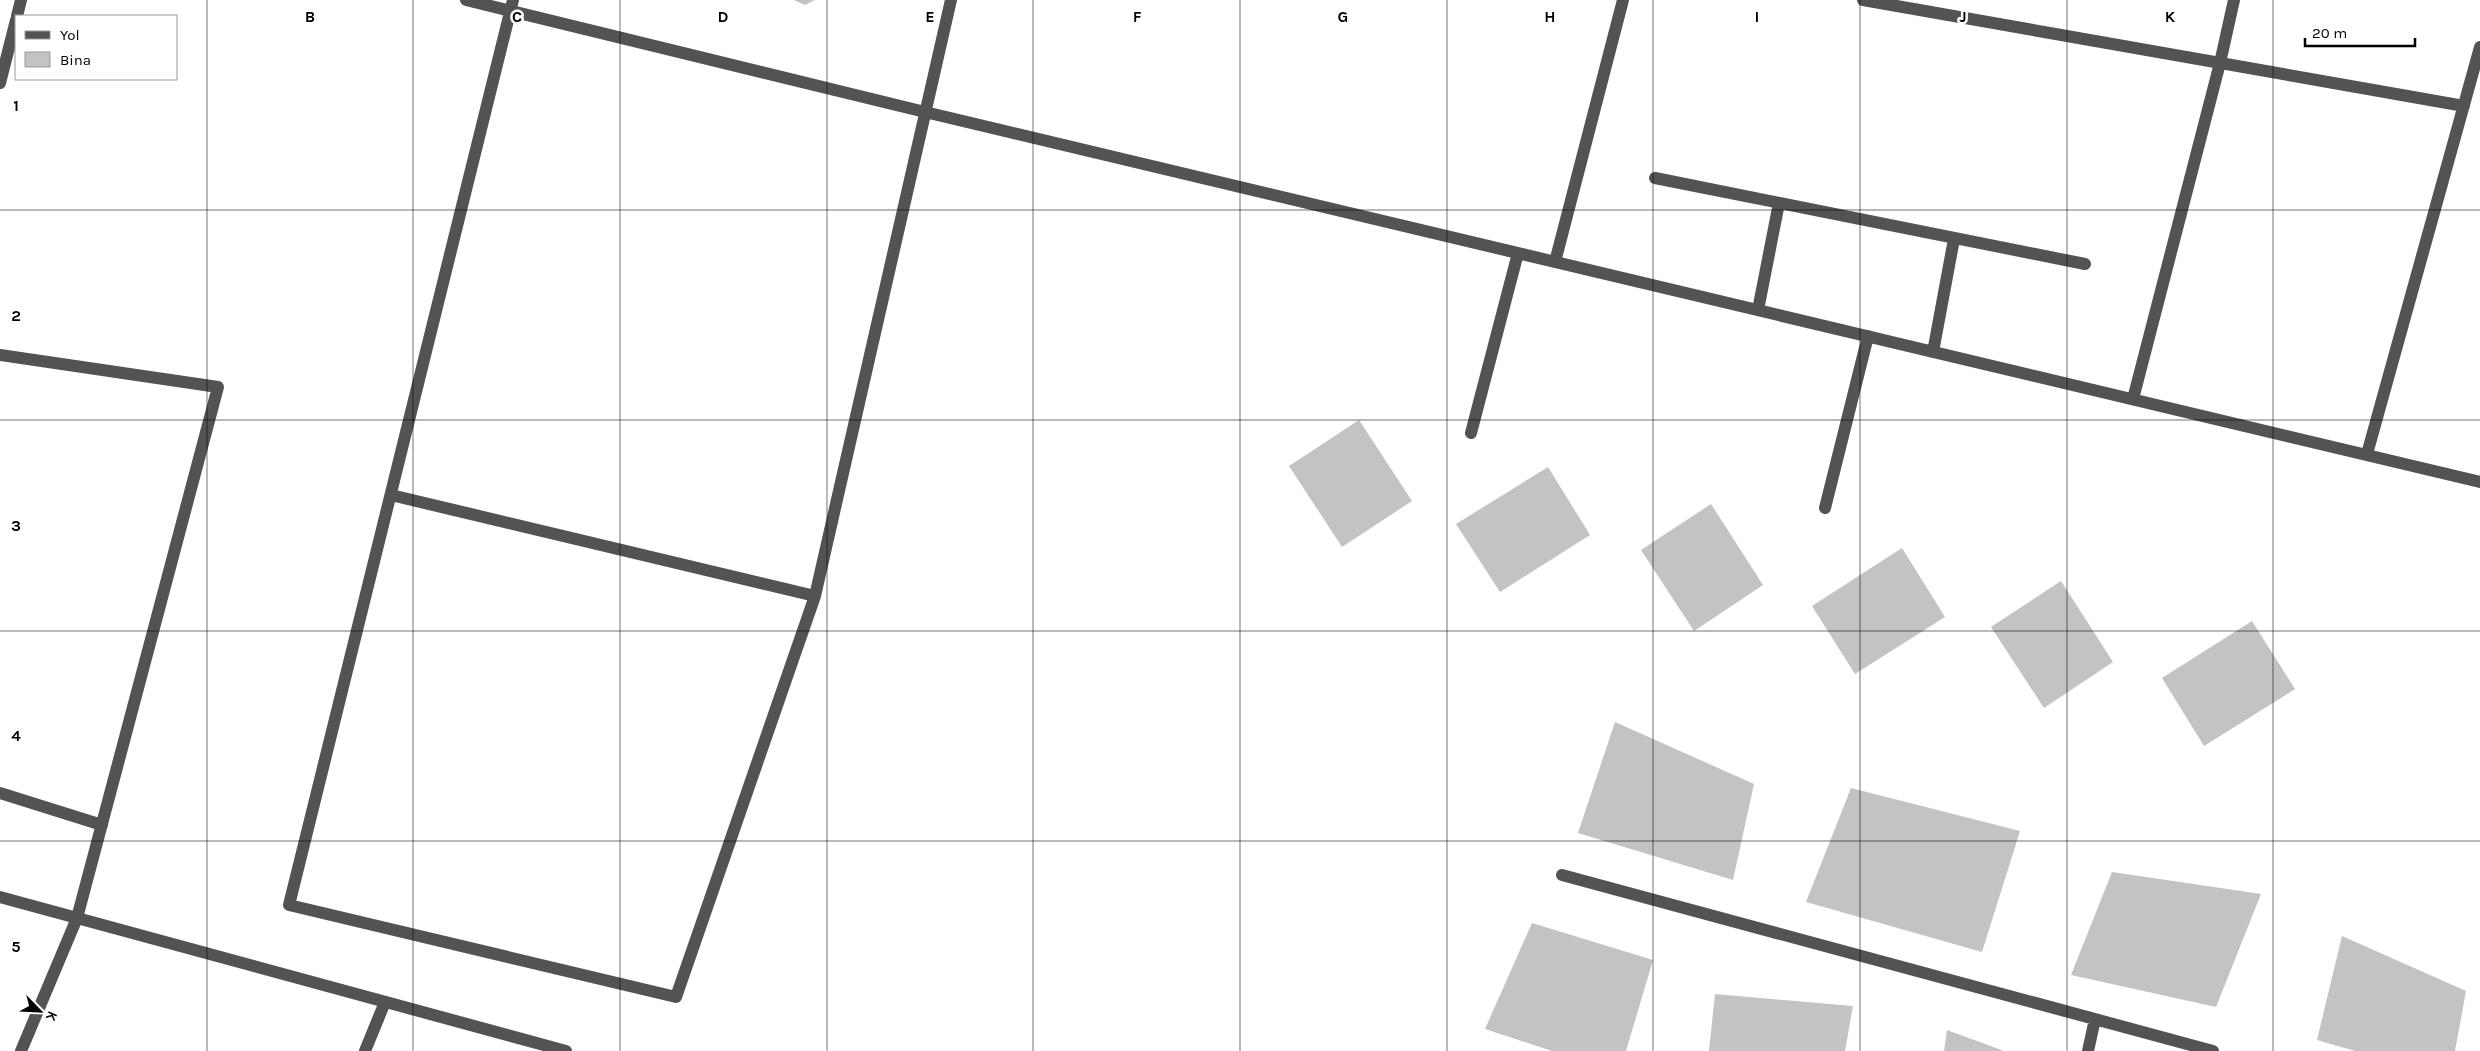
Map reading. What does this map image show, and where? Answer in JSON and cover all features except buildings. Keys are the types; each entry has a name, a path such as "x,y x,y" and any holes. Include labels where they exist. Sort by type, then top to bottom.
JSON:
{"street":[{"path":"17,15 21,0"},
{"path":"466,0 512,5 925,112 2480,482"},
{"path":"512,5 289,905 676,997 815,596 951,0"},
{"path":"1555,262 1623,0"},
{"path":"1863,0 2464,106"},
{"path":"2133,399 2220,63 2234,0"},
{"path":"0,83 15,24"},
{"path":"2368,454 2480,47"},
{"path":"1655,178 2084,264"},
{"path":"1758,310 1778,203"},
{"path":"1933,352 1954,238"},
{"path":"1471,433 1518,253"},
{"path":"1825,508 1868,336"},
{"path":"0,355 218,386 77,918 21,1051"},
{"path":"391,495 815,596"},
{"path":"0,794 102,825"},
{"path":"1562,875 2213,1051"},
{"path":"0,897 566,1051"},
{"path":"365,1051 385,1002"},
{"path":"2088,1051 2095,1019"}]}
